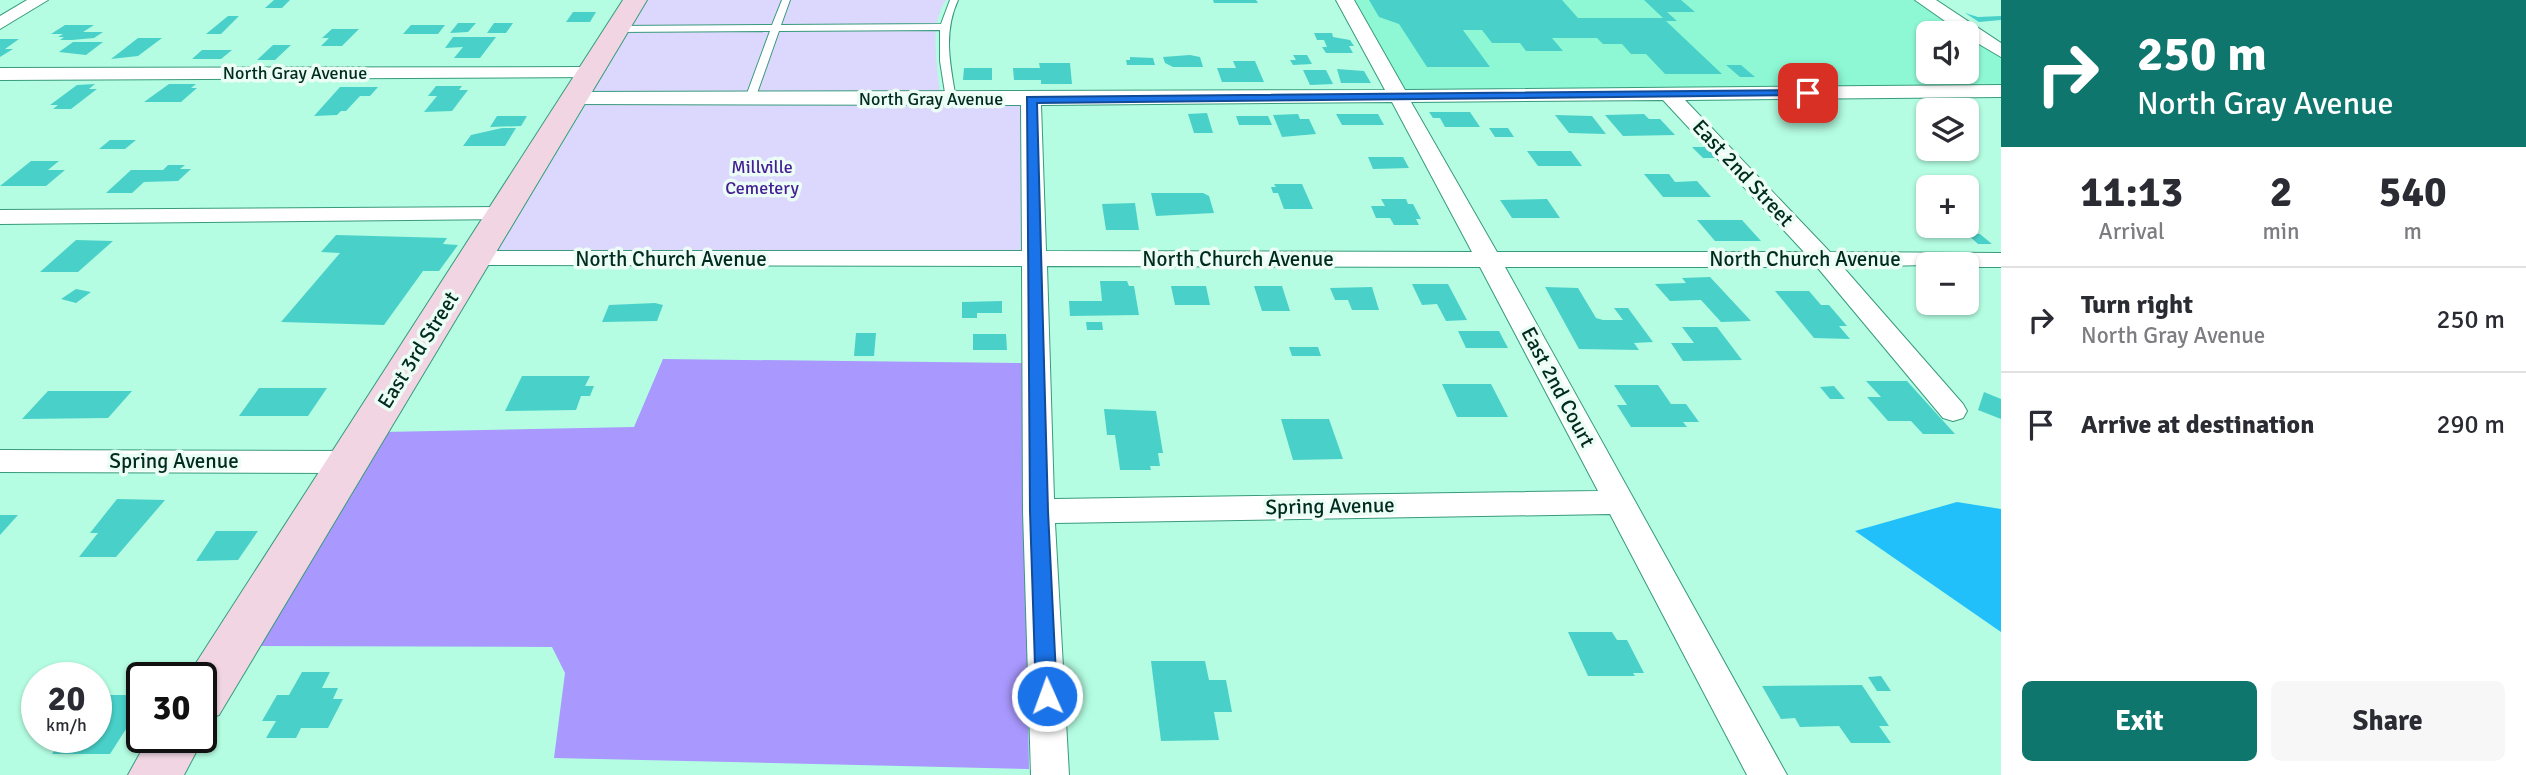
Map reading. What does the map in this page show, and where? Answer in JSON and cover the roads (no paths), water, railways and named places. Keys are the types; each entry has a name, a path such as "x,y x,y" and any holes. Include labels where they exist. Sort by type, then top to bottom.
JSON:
{"street":[{"path":"0,24 39,0"},
{"name":"East 2nd Court","path":"1345,0 1768,775"},
{"path":"1924,0 2001,51"},
{"name":"East 3rd Street","path":"217,673 626,14"},
{"name":"North Gray Avenue","path":"0,74 582,85 750,99 2001,91"},
{"name":"East 2nd Street","path":"1670,94 1823,259 1953,411"},
{"path":"1031,99 1039,511 1050,775"},
{"path":"0,217 503,214"},
{"name":"North Church Avenue","path":"475,258 2001,260"},
{"name":"Spring Avenue","path":"0,461 348,462"},
{"name":"Spring Avenue","path":"1039,511 1620,502"},
{"path":"155,775 168,753"}],"lane":[{"path":"750,99 786,0"},
{"path":"951,99 943,27 954,0"},
{"path":"626,14 777,28 943,27"}],"water":[{"path":"1957,502 2001,509 2001,632 1855,531"}],"park label":[{"name":"Millville Cemetery","path":"762,177"}]}
